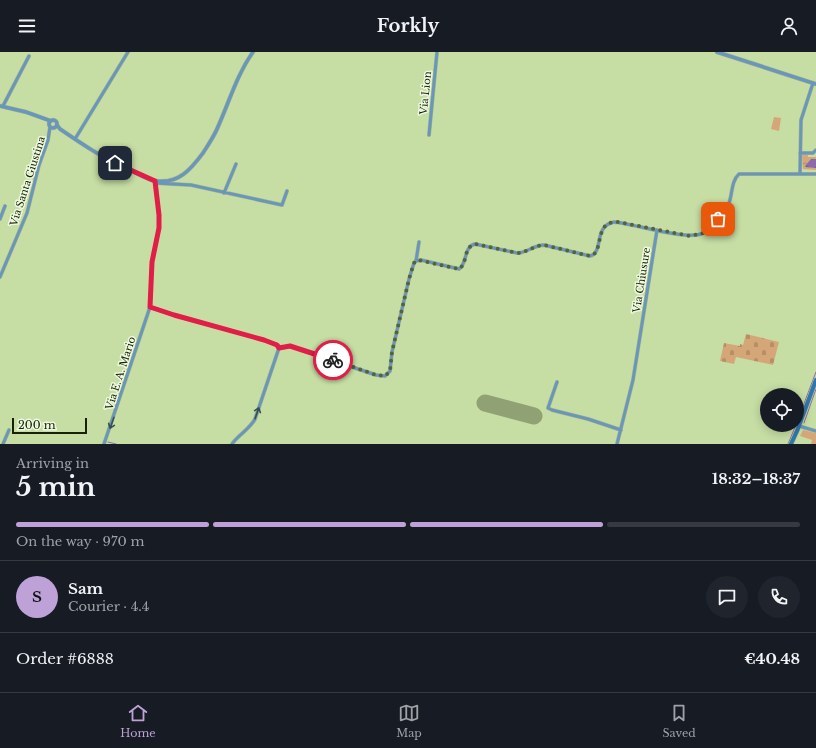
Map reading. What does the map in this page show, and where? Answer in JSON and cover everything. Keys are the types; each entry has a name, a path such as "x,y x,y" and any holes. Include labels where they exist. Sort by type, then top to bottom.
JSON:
{"main road":[{"path":"804,412 816,380"},
{"path":"791,444 796,432"}],"street":[{"path":"75,139 128,52"},
{"path":"164,183 176,179 194,166 212,140 238,77 253,52"},
{"name":"Via Lion","path":"428,135 437,52"},
{"path":"717,52 815,83 801,120 800,174"},
{"path":"29,56 2,106 26,112 46,120 108,160 155,182 191,185 282,205 287,191"},
{"name":"Via Santa Giustina","path":"0,277 27,213 39,166 53,125"},
{"path":"800,152 813,153 816,150"},
{"path":"224,193 236,164"},
{"path":"416,261 421,260 459,269 463,266 468,250 475,244 517,253 522,253 539,245 544,245 593,256 596,253 601,232 610,223 618,222 690,236 700,234 707,231 728,207 735,179 739,174 816,174"},
{"name":"Via E. A. Mario","path":"104,444 150,307 152,262 159,228 155,182"},
{"path":"0,219 5,206"},
{"name":"Via Chiusure","path":"617,444 633,380 657,230"},
{"path":"279,348 290,346 376,375 382,376 388,374 390,371 392,352 409,279 416,261 415,258 419,242"},
{"path":"150,307 264,340 277,345 279,348"},
{"path":"232,444 239,435 250,427 255,419 279,348"},
{"path":"557,382 548,408 621,430"},
{"path":"804,427 816,431"},
{"path":"3,444 9,430"}],"green space":[{"path":"774,117 781,118 779,131 771,129"},
{"path":"804,154 808,154 808,157 816,157 816,170 803,169 802,156"},
{"path":"746,334 779,342 773,365 736,357 734,364 720,361 724,343 740,346 740,344 743,345"},
{"path":"804,430 816,433 816,444 811,444 812,440 800,436"}],"water":[{"path":"811,159 816,159 816,168 805,167"}],"waterway":[{"path":"804,404 816,372"},
{"path":"804,423 816,389"},
{"path":"788,444 793,432"},
{"path":"108,442 116,444"}],"runway":[{"path":"485,403 534,416"}],"way so far":[{"path":"333,360 376,375 385,376 388,374 391,367 392,352 409,279 414,263 418,260 459,269 463,266 468,250 475,244 517,253 522,253 535,246 544,245 564,249 585,256 593,256 598,249 599,237 603,228 611,222 618,222 690,236 704,233 718,219"}],"route":[{"path":"115,163 155,181 159,228 152,262 150,307 274,343 279,348 290,346 333,360"}]}
